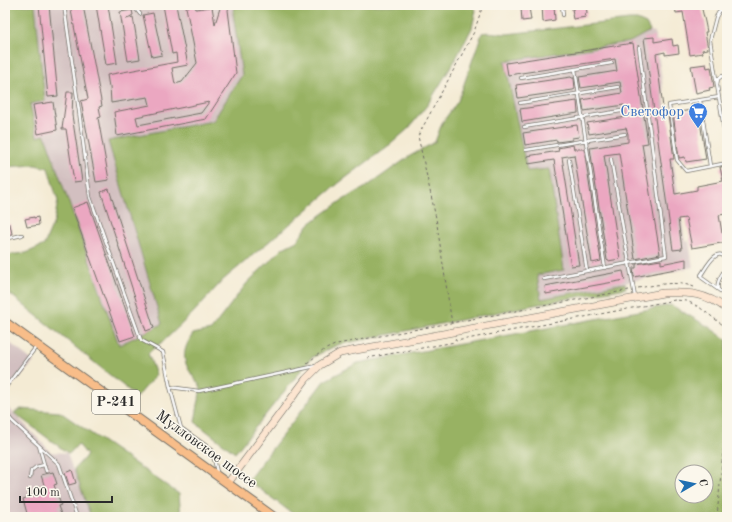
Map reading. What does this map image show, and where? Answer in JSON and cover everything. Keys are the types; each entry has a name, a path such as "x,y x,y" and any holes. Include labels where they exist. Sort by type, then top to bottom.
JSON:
{"highway":[{"name":"Мулловское шоссе","path":"5,322 274,517"}],"main road":[{"path":"228,483 306,378 320,365 340,353 663,293 687,292 709,298 726,307"}],"lane":[{"path":"64,5 90,197 141,340 163,352 170,387 181,428 212,450 218,476"},
{"path":"133,5 140,14"},
{"path":"562,5 563,15"},
{"path":"723,5 716,17 710,40 727,148"},
{"path":"544,280 666,256 639,47"},
{"path":"521,78 612,63"},
{"path":"575,69 605,268"},
{"path":"717,85 718,79 722,76 727,76"},
{"path":"520,103 618,87"},
{"path":"719,97 669,105 677,160 686,171 727,163"},
{"path":"700,100 710,166"},
{"path":"524,127 621,111"},
{"path":"526,150 625,134"},
{"path":"611,159 636,298"},
{"path":"569,160 587,271"},
{"path":"5,240 22,235"},
{"path":"727,261 724,256 715,256 701,275 702,278 727,296"},
{"path":"718,290 718,282 727,266"},
{"path":"5,388 38,345"},
{"path":"170,387 199,392 320,365"},
{"path":"5,412 12,421 59,464 77,517"},
{"path":"39,445 46,471"},
{"path":"30,478 31,471 36,467 44,465"}],"path":[{"path":"456,341 436,218 418,136 474,32 483,5"},
{"path":"367,358 675,300 687,301 699,307 727,328"},
{"path":"718,517 724,451 727,442"}],"shaded area":[{"path":"35,5 236,5 233,13 242,75 213,121 109,141 162,324 118,345 45,136 37,137 30,103 45,100"},
{"path":"650,31 655,32 685,242 689,241 693,267 625,283 541,299 537,275 564,270 549,169 527,171 505,61 630,42"},
{"path":"5,339 34,362 7,391 5,404"},
{"path":"5,404 51,452 67,453 73,470 82,468 98,517 5,517"}],"green space":[{"path":"5,5 35,5 45,101 30,104 37,137 45,135 119,345 162,324 108,141 213,121 242,75 233,13 236,5 472,5 476,10 472,28 454,62 428,104 409,128 392,143 339,183 223,280 193,313 167,338 148,353 156,375 137,397 5,290 5,255 26,253 44,245 54,222 58,201 48,168 35,165 5,167"},
{"path":"637,20 646,24 650,31 630,42 505,61 527,171 549,169 564,270 537,275 541,299 625,283 626,288 337,345 311,358 235,453 195,422 201,387 191,374 185,362 185,349 193,334 211,330 247,283 283,248 297,241 309,224 341,201 366,187 410,156 435,142 442,123 458,101 482,33 491,32 507,34"},
{"path":"671,305 709,327 727,340 727,517 297,517 248,480 324,381 358,363"},
{"path":"20,409 60,412 179,494 181,517 91,517 74,469 87,455 78,444 69,454 14,413"}],"building":[{"path":"39,5 49,5 58,96 48,97"},
{"path":"70,5 83,5 102,106 99,107 101,117 98,118 109,180 96,182 81,101 88,99"},
{"path":"96,5 108,5 117,63 106,65"},
{"path":"163,5 176,5 188,65 172,68 175,84 182,82 197,63 186,7 195,6 196,9 212,7 215,24 221,5 230,5 228,10 236,73 206,119 117,136 114,112 150,105 148,97 111,103 110,86 109,87 107,75 177,62 176,53 172,54","holes":["209,102 201,113 138,125 136,117"]},
{"path":"542,5 554,5 555,20 543,22"},
{"path":"586,5 586,17 573,19 572,9 574,9 574,6"},
{"path":"701,5 707,32 705,32 708,49 702,50 703,53 690,55 683,12 676,13 675,6"},
{"path":"529,7 531,20 522,21 521,8"},
{"path":"132,10 133,15 126,19 133,17 140,59 128,61 120,12"},
{"path":"153,13 162,55 152,57 143,15"},
{"path":"654,37 654,42 672,39 673,46 678,45 679,53 665,55 665,52 656,54 664,115 668,114 674,159 670,159 675,194 697,190 697,186 723,181 720,167 727,166 727,214 719,215 722,233 725,233 727,242 692,248 686,218 678,219 682,249 673,250 644,38"},
{"path":"633,43 648,143 642,144 660,254 635,259 619,153 604,155 620,259 608,261 590,148 628,142 628,134 626,128 589,134 587,123 626,117 624,105 584,111 582,100 622,93 620,82 581,88 579,77 617,71 615,59 508,75 506,63"},
{"path":"706,64 707,68 711,67 714,87 709,88 710,90 696,93 691,66"},
{"path":"571,77 574,78 575,89 573,90 518,98 516,85"},
{"path":"67,92 73,92 72,115 82,181 74,182 66,129 62,129"},
{"path":"577,101 578,113 522,122 520,109"},
{"path":"53,102 57,130 38,134 33,105"},
{"path":"698,109 706,159 686,162 685,157 679,158 673,113"},
{"path":"577,125 579,137 572,138 572,140 557,142 557,140 525,145 523,133"},
{"path":"573,145 574,149 584,149 601,261 592,263 574,155 562,157 579,265 571,266 554,160 528,164 527,156 559,151 558,148"},
{"path":"109,189 154,328 146,331 101,192"},
{"path":"88,202 135,336 120,341 72,208"},
{"path":"38,217 39,225 27,227 25,219"},
{"path":"10,224 12,234 5,235 5,225"},
{"path":"686,259 686,267 634,277 633,268 636,268 636,264 661,260 661,264"},
{"path":"623,271 625,280 546,294 545,286"},
{"path":"72,470 76,483 69,485 65,473"},
{"path":"53,472 57,484 54,485 61,505 58,506 62,517 28,517 23,499 46,491 41,475"}],"place":[{"name":"Светофор","path":"698,129"}]}
